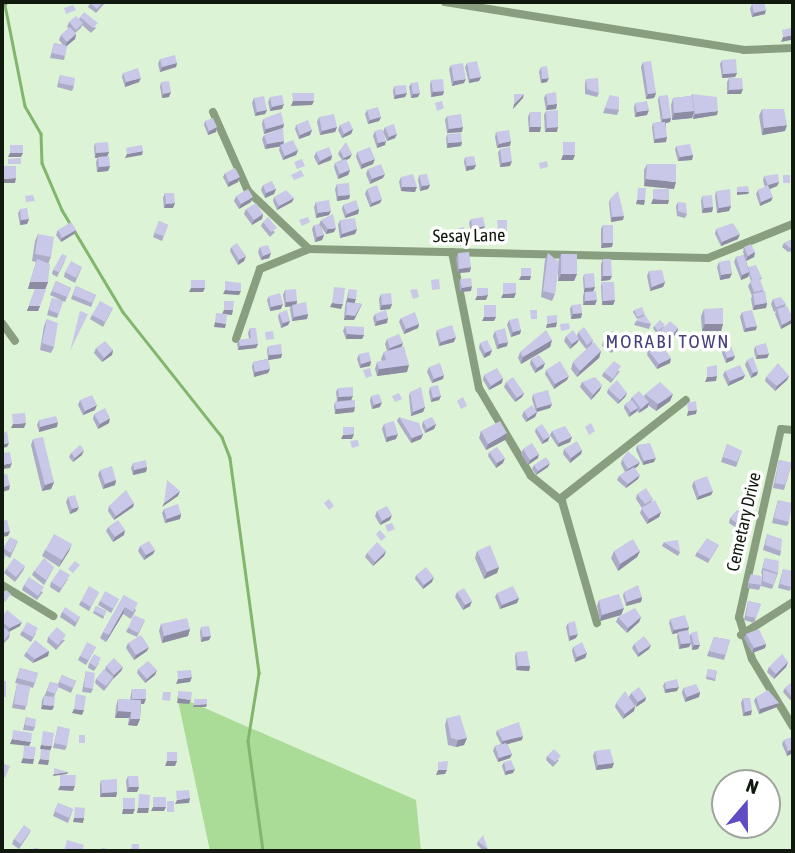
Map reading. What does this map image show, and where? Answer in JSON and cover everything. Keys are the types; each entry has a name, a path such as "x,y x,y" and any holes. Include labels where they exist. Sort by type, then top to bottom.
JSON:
{"street":[{"path":"445,2 744,50 793,48"},
{"path":"213,112 248,191 309,249 260,270 236,340"},
{"name":"Sesay Lane","path":"309,249 708,258 793,224"},
{"path":"452,252 479,388 531,476 560,499 597,623"},
{"path":"2,323 15,341"},
{"path":"560,499 685,400"},
{"name":"Cemetary Drive","path":"741,635 738,617 781,429 793,430"},
{"path":"2,585 53,616"},
{"path":"793,602 741,635 793,727"}],"green space":[{"path":"177,696 416,800 421,851 210,851"}],"building":[{"path":"91,2 103,2 97,9"},
{"path":"764,2 766,10 754,13 752,4"},
{"path":"73,5 76,10 66,14 64,8"},
{"path":"84,12 98,23 93,28 80,17"},
{"path":"76,16 83,23 76,30 69,22"},
{"path":"70,27 76,34 67,42 61,35"},
{"path":"791,28 793,35 783,37 782,30"},
{"path":"54,43 67,46 65,56 52,53"},
{"path":"175,55 177,63 162,67 160,59"},
{"path":"736,59 737,73 723,74 722,60"},
{"path":"477,61 481,77 470,79 467,63"},
{"path":"651,61 656,93 648,94 643,62"},
{"path":"463,63 466,79 454,81 451,65"},
{"path":"547,66 549,78 542,79 541,67"},
{"path":"138,68 141,78 126,82 123,73"},
{"path":"60,75 75,78 74,86 59,83"},
{"path":"598,78 599,93 587,89 586,79"},
{"path":"729,78 742,78 743,89 729,90"},
{"path":"443,79 444,91 433,92 431,80"},
{"path":"169,81 171,92 163,94 161,82"},
{"path":"418,82 420,93 413,94 411,83"},
{"path":"406,85 407,93 396,95 394,86"},
{"path":"556,92 557,104 548,105 546,94"},
{"path":"292,93 314,93 314,101 293,101"},
{"path":"514,94 524,94 514,104"},
{"path":"692,94 717,97 718,111 695,114"},
{"path":"282,95 284,104 272,107 270,97"},
{"path":"610,95 619,97 619,110 605,108"},
{"path":"668,95 671,118 663,119 659,96"},
{"path":"264,96 267,110 257,112 254,98"},
{"path":"692,96 694,111 674,113 673,98"},
{"path":"442,101 444,108 437,111 435,103"},
{"path":"647,101 649,110 637,112 635,103"},
{"path":"378,107 381,117 370,120 367,110"},
{"path":"762,109 784,109 787,125 764,128"},
{"path":"558,110 558,127 547,128 546,111"},
{"path":"281,112 284,124 266,129 263,119"},
{"path":"530,112 541,112 541,127 530,127"},
{"path":"334,114 337,127 322,131 319,117"},
{"path":"461,114 463,127 449,129 447,116"},
{"path":"213,118 217,127 209,131 205,121"},
{"path":"308,120 312,130 300,135 296,125"},
{"path":"349,121 353,129 344,134 340,125"},
{"path":"665,122 667,137 655,139 653,123"},
{"path":"394,124 397,134 389,137 385,127"},
{"path":"283,128 284,141 267,144 264,135"},
{"path":"382,129 386,141 378,143 375,131"},
{"path":"509,130 511,141 499,144 496,132"},
{"path":"461,133 462,142 448,143 447,134"},
{"path":"293,140 298,150 285,156 280,145"},
{"path":"108,142 109,152 96,153 95,143"},
{"path":"346,142 352,154 344,158 340,150"},
{"path":"563,142 575,142 575,155 563,155"},
{"path":"690,144 693,155 680,157 676,146"},
{"path":"10,145 23,145 23,153 10,153"},
{"path":"142,145 143,151 127,154 126,148"},
{"path":"329,147 332,155 320,161 316,152"},
{"path":"370,147 375,159 362,164 357,152"},
{"path":"510,147 512,161 502,163 500,149"},
{"path":"109,156 110,166 99,167 98,157"},
{"path":"474,156 476,165 467,166 465,157"},
{"path":"21,158 21,164 8,164 8,159"},
{"path":"302,159 305,166 297,169 294,162"},
{"path":"346,159 350,170 340,174 335,163"},
{"path":"547,161 548,167 540,169 539,163"},
{"path":"381,164 385,174 372,179 368,169"},
{"path":"647,164 676,164 676,182 646,179"},
{"path":"3,166 16,166 16,178 3,179"},
{"path":"235,168 240,177 229,182 225,173"},
{"path":"301,170 304,176 294,180 291,175"},
{"path":"413,174 417,187 402,187 401,177"},
{"path":"427,174 430,185 422,186 419,175"},
{"path":"778,174 779,182 768,185 764,176"},
{"path":"783,175 790,175 790,183 783,183"},
{"path":"272,181 276,189 266,193 263,185"},
{"path":"349,183 350,195 338,196 337,184"},
{"path":"377,185 382,199 372,203 367,189"},
{"path":"768,185 773,197 761,202 758,190"},
{"path":"748,186 749,192 737,192 737,187"},
{"path":"638,188 646,188 645,200 637,200"},
{"path":"248,189 253,197 241,204 236,196"},
{"path":"653,189 669,189 669,200 653,199"},
{"path":"730,189 731,206 719,208 716,191"},
{"path":"286,190 294,198 279,206 274,197"},
{"path":"618,191 624,216 612,217 610,199"},
{"path":"165,193 174,193 175,203 166,204"},
{"path":"33,195 35,201 26,202 25,196"},
{"path":"712,195 713,207 704,208 702,196"},
{"path":"329,200 331,211 318,213 316,202"},
{"path":"356,200 359,209 347,214 343,205"},
{"path":"678,202 686,203 687,214 678,211"},
{"path":"256,203 263,214 254,220 246,209"},
{"path":"27,208 29,219 21,220 20,209"},
{"path":"333,214 336,228 328,229 321,220"},
{"path":"268,217 277,228 271,232 263,222"},
{"path":"308,217 310,222 302,226 299,220"},
{"path":"483,217 485,226 472,228 471,219"},
{"path":"355,218 357,229 342,234 340,220"},
{"path":"497,220 507,220 507,230 498,230"},
{"path":"159,221 168,225 164,236 154,233"},
{"path":"71,222 76,230 62,238 58,230"},
{"path":"733,223 740,234 722,242 716,229"},
{"path":"319,224 324,235 317,237 314,225"},
{"path":"603,225 613,225 613,243 603,243"},
{"path":"464,227 467,240 461,241 457,229"},
{"path":"38,234 54,237 51,257 35,254"},
{"path":"793,239 793,247 790,248 784,243"},
{"path":"237,243 246,256 239,260 231,247"},
{"path":"751,244 755,252 748,256 744,247"},
{"path":"268,245 271,253 263,256 260,247"},
{"path":"469,252 471,267 459,269 458,253"},
{"path":"548,253 559,262 555,294 543,291"},
{"path":"62,254 67,256 59,272 53,270"},
{"path":"561,254 577,254 577,274 561,274"},
{"path":"744,255 749,272 742,275 736,257"},
{"path":"37,259 50,264 48,282 30,282"},
{"path":"603,259 611,259 612,276 603,276"},
{"path":"730,260 732,273 721,275 719,262"},
{"path":"71,261 82,267 76,278 65,272"},
{"path":"756,265 762,278 752,280 748,267"},
{"path":"521,268 531,268 531,276 521,276"},
{"path":"662,270 665,282 652,287 649,271"},
{"path":"594,273 595,287 585,288 584,274"},
{"path":"471,278 472,286 462,288 460,279"},
{"path":"759,278 764,290 754,292 750,281"},
{"path":"439,279 440,289 432,290 431,280"},
{"path":"191,280 205,280 205,288 191,288"},
{"path":"56,281 71,288 67,297 52,291"},
{"path":"225,281 241,283 241,291 225,290"},
{"path":"602,282 614,282 615,300 603,301"},
{"path":"503,283 516,283 516,293 503,294"},
{"path":"76,286 96,295 92,303 73,295"},
{"path":"334,287 345,288 343,304 332,303"},
{"path":"477,288 488,288 488,295 477,296"},
{"path":"35,289 46,289 40,306 29,306"},
{"path":"296,289 297,301 286,302 285,290"},
{"path":"349,289 357,290 356,299 348,298"},
{"path":"417,289 419,297 413,299 410,290"},
{"path":"596,291 597,300 585,301 585,292"},
{"path":"765,291 767,303 755,305 753,294"},
{"path":"280,293 283,304 271,307 269,296"},
{"path":"391,293 392,304 382,305 381,294"},
{"path":"781,297 786,304 776,307 773,299"},
{"path":"52,298 63,301 59,314 49,310"},
{"path":"100,301 113,308 105,322 92,315"},
{"path":"224,301 234,301 233,310 224,310"},
{"path":"306,302 308,314 294,317 292,305"},
{"path":"347,302 362,304 355,316 346,315"},
{"path":"581,304 582,313 573,314 572,305"},
{"path":"484,305 496,305 496,317 484,317"},
{"path":"787,306 793,319 782,325 777,309"},
{"path":"642,307 645,314 637,317 634,310"},
{"path":"723,308 723,324 705,324 704,309"},
{"path":"287,310 290,321 283,323 279,313"},
{"path":"386,310 388,318 377,321 375,314"},
{"path":"530,310 537,310 537,319 531,319"},
{"path":"752,310 757,326 746,328 742,312"},
{"path":"80,311 88,314 70,351"},
{"path":"415,312 419,324 406,329 401,318"},
{"path":"216,313 227,314 226,324 215,322"},
{"path":"557,315 557,322 547,324 547,316"},
{"path":"645,315 651,324 636,321"},
{"path":"518,318 521,330 513,332 509,320"},
{"path":"47,319 58,323 54,347 42,343"},
{"path":"660,320 665,325 658,331 654,326"},
{"path":"670,321 678,328 670,338 661,330"},
{"path":"569,323 570,329 561,331 560,324"},
{"path":"452,325 456,337 441,342 437,330"},
{"path":"345,326 364,327 364,335 347,334"},
{"path":"584,327 593,340 587,345 578,332"},
{"path":"250,328 256,328 258,344 240,346 239,340 251,338"},
{"path":"505,328 508,342 499,344 495,331"},
{"path":"546,330 552,340 523,357 520,352"},
{"path":"573,330 579,339 572,344 566,336"},
{"path":"273,331 274,339 266,340 265,332"},
{"path":"613,331 621,338 613,348 603,341"},
{"path":"399,334 403,343 390,348 387,339"},
{"path":"487,340 492,350 485,353 480,343"},
{"path":"105,341 113,350 104,358 96,348"},
{"path":"594,342 601,351 580,371 573,362"},
{"path":"660,342 671,358 659,364 648,350"},
{"path":"766,343 769,354 758,355 755,346"},
{"path":"281,344 282,354 269,355 268,346"},
{"path":"404,346 409,365 379,369 377,362 386,360 384,352"},
{"path":"731,346 735,356 727,358 724,349"},
{"path":"369,352 371,361 361,364 359,354"},
{"path":"539,355 545,363 537,368 531,359"},
{"path":"753,357 758,371 753,373 747,360"},
{"path":"268,359 270,369 255,372 253,362"},
{"path":"560,361 569,376 555,384 546,370"},
{"path":"614,361 621,366 613,379 604,372"},
{"path":"440,363 444,375 434,379 429,367"},
{"path":"778,363 789,376 777,386 766,377"},
{"path":"717,365 717,376 707,377 707,367"},
{"path":"740,365 745,375 730,381 725,371"},
{"path":"370,368 372,376 366,378 363,370"},
{"path":"497,368 503,378 491,386 484,375"},
{"path":"513,377 524,393 517,398 506,382"},
{"path":"595,377 602,385 593,395 582,382"},
{"path":"617,380 627,393 620,400 608,389"},
{"path":"660,382 673,394 658,404 645,394"},
{"path":"438,385 441,396 433,398 430,387"},
{"path":"353,387 353,396 339,397 338,388"},
{"path":"421,387 425,407 413,412 410,392"},
{"path":"548,390 552,404 537,408 533,394"},
{"path":"639,391 649,402 641,409 632,397"},
{"path":"399,393 402,399 395,402 392,396"},
{"path":"379,394 382,402 374,405 371,396"},
{"path":"92,395 97,405 85,411 80,400"},
{"path":"463,397 467,406 461,409 457,401"},
{"path":"355,400 355,407 336,409 335,402"},
{"path":"632,400 638,408 631,412 625,404"},
{"path":"696,401 697,410 688,411 687,403"},
{"path":"532,405 537,412 528,418 524,411"},
{"path":"105,408 110,418 100,424 94,414"},
{"path":"25,413 26,423 13,424 12,414"},
{"path":"56,416 58,422 40,427 39,420"},
{"path":"399,417 419,423 423,434 412,438"},
{"path":"432,417 436,424 427,429 423,421"},
{"path":"394,421 398,434 387,437 384,424"},
{"path":"500,421 507,433 488,444 481,431"},
{"path":"591,423 595,431 589,435 585,427"},
{"path":"542,424 550,436 544,440 536,428"},
{"path":"565,426 572,437 559,443 552,431"},
{"path":"343,427 354,427 354,434 343,435"},
{"path":"7,431 9,443 2,444 2,434"},
{"path":"43,437 54,482 45,485 33,439"},
{"path":"358,440 359,446 352,448 350,441"},
{"path":"577,441 582,450 571,458 564,449"},
{"path":"532,443 539,454 530,460 523,449"},
{"path":"650,443 656,458 644,461 637,445"},
{"path":"727,444 742,451 737,462 723,457"},
{"path":"80,445 84,450 75,458 71,453"},
{"path":"497,447 505,458 497,463 489,452"},
{"path":"628,451 640,462 628,469 622,459"},
{"path":"10,452 12,463 2,465 2,453"},
{"path":"546,457 550,463 538,471 534,465"},
{"path":"146,460 147,467 134,470 133,463"},
{"path":"779,460 792,463 785,485 775,483"},
{"path":"112,466 116,480 105,484 100,470"},
{"path":"634,467 640,475 628,484 619,476"},
{"path":"7,474 10,485 3,487 2,475"},
{"path":"707,476 713,491 699,496 694,481"},
{"path":"167,480 180,491 164,503"},
{"path":"646,488 653,499 645,504 637,494"},
{"path":"126,490 134,503 116,516 109,506"},
{"path":"75,495 79,507 72,509 68,497"},
{"path":"329,499 334,506 329,510 324,503"},
{"path":"655,500 661,512 649,519 641,508"},
{"path":"778,500 792,503 789,522 774,518"},
{"path":"178,504 181,514 167,519 164,509"},
{"path":"387,506 392,515 382,521 377,511"},
{"path":"737,510 752,518 748,530 730,518"},
{"path":"7,520 10,531 2,533 2,521"},
{"path":"118,520 125,530 115,537 108,527"},
{"path":"392,523 395,529 388,532 385,525"},
{"path":"380,530 386,537 381,541 376,534"},
{"path":"54,534 72,544 62,560 45,550"},
{"path":"767,534 782,539 781,551 765,545"},
{"path":"10,537 18,541 11,553 3,548"},
{"path":"707,538 719,545 710,559 697,552"},
{"path":"633,539 640,551 620,564 614,551"},
{"path":"678,540 680,552 664,542"},
{"path":"149,541 155,550 146,555 140,546"},
{"path":"377,542 386,551 375,562 367,553"},
{"path":"490,545 499,567 487,572 477,551"},
{"path":"14,558 25,566 16,577 6,569"},
{"path":"44,558 54,567 46,580 34,571"},
{"path":"765,558 779,561 778,573 763,568"},
{"path":"75,561 80,565 73,573 68,569"},
{"path":"426,567 434,577 424,585 416,575"},
{"path":"60,569 70,575 61,588 51,582"},
{"path":"783,569 793,571 791,587 780,584"},
{"path":"763,570 777,574 773,585 763,581"},
{"path":"751,574 761,576 761,585 748,583"},
{"path":"29,577 44,587 38,596 24,585"},
{"path":"638,585 642,597 627,602 624,592"},
{"path":"89,586 99,592 91,607 81,601"},
{"path":"513,586 519,598 502,605 497,593"},
{"path":"464,588 472,601 465,605 457,592"},
{"path":"6,590 11,594 5,602 2,596"},
{"path":"105,591 119,599 113,609 100,601"},
{"path":"619,594 624,608 602,615 599,600"},
{"path":"124,595 138,603 133,612 125,607 109,635 103,632"},
{"path":"748,601 761,604 756,618 746,616"},
{"path":"96,606 106,611 104,616 94,611"},
{"path":"65,607 80,617 76,622 62,612"},
{"path":"635,608 641,617 628,628 618,617"},
{"path":"7,610 22,622 10,628 2,622"},
{"path":"134,615 145,620 138,633 128,628"},
{"path":"685,615 689,627 674,630 670,619"},
{"path":"187,618 190,629 164,636 161,624"},
{"path":"575,621 578,634 570,636 568,623"},
{"path":"27,622 38,628 33,637 22,631"},
{"path":"2,625 10,633 2,643"},
{"path":"209,626 211,636 203,637 201,627"},
{"path":"57,627 66,635 58,645 48,637"},
{"path":"759,629 766,644 754,648 746,634"},
{"path":"688,630 691,643 681,644 678,632"},
{"path":"697,631 700,645 694,645 691,633"},
{"path":"141,635 149,647 136,655 128,643"},
{"path":"644,636 651,645 639,653 634,644"},
{"path":"714,637 730,640 725,655 709,651"},
{"path":"35,640 49,651 35,659 26,652"},
{"path":"87,642 96,647 88,660 80,656"},
{"path":"582,642 587,653 577,657 573,647"},
{"path":"527,651 530,666 518,666 516,652"},
{"path":"94,654 101,658 96,667 89,663"},
{"path":"782,654 788,662 776,674 769,667"},
{"path":"114,658 123,667 114,675 106,666"},
{"path":"148,661 157,670 147,679 138,669"},
{"path":"20,668 38,673 35,683 17,678"},
{"path":"104,669 113,677 106,686 96,679"},
{"path":"708,669 717,671 715,679 706,676"},
{"path":"191,670 192,677 178,679 177,671"},
{"path":"86,671 95,673 93,689 84,687"},
{"path":"62,675 76,681 73,688 59,682"},
{"path":"677,679 679,687 666,689 665,682"},
{"path":"2,681 6,681 6,697 2,697"},
{"path":"793,681 793,695 791,696 785,688"},
{"path":"50,682 59,685 55,694 47,691"},
{"path":"17,684 30,686 27,706 14,704"},
{"path":"696,684 700,692 687,697 683,688"},
{"path":"639,687 646,697 638,702 631,693"},
{"path":"132,689 146,689 146,699 132,699"},
{"path":"768,690 779,703 760,709 756,697"},
{"path":"178,691 192,692 191,700 178,698"},
{"path":"625,691 635,706 625,714 616,703"},
{"path":"163,692 171,692 170,701 162,700"},
{"path":"76,694 86,696 84,710 74,709"},
{"path":"44,696 55,697 54,706 43,705"},
{"path":"743,698 750,698 752,710 745,712"},
{"path":"118,699 141,700 140,719 131,719 131,712 118,711"},
{"path":"194,699 207,699 207,704 194,705"},
{"path":"460,715 467,738 458,740 451,738 447,718"},
{"path":"26,717 36,719 35,727 25,725"},
{"path":"519,722 523,736 503,741 497,730"},
{"path":"58,726 70,729 67,746 54,743"},
{"path":"13,730 32,733 31,742 12,739"},
{"path":"43,731 54,733 52,746 41,745"},
{"path":"79,735 85,735 85,743 79,743"},
{"path":"793,737 793,749 788,751 784,740"},
{"path":"506,743 512,754 499,758 495,746"},
{"path":"24,746 36,747 34,759 23,758"},
{"path":"41,749 50,750 49,760 40,759"},
{"path":"554,749 561,756 555,762 547,756"},
{"path":"610,749 614,763 598,765 595,751"},
{"path":"167,752 177,752 177,761 167,761"},
{"path":"511,760 515,769 506,771 504,762"},
{"path":"448,761 447,770 438,770 438,762"},
{"path":"2,763 10,766 5,778 2,777"},
{"path":"54,768 68,772 54,774"},
{"path":"60,775 76,775 75,786 60,786"},
{"path":"128,776 138,776 139,787 129,787"},
{"path":"117,779 117,792 102,793 101,780"},
{"path":"189,790 190,798 177,800 176,791"},
{"path":"139,794 150,795 149,808 138,808"},
{"path":"153,797 166,797 166,807 153,807"},
{"path":"123,798 135,798 135,809 123,809"},
{"path":"167,801 174,801 174,812 167,812"},
{"path":"58,803 73,809 69,818 54,811"},
{"path":"75,807 85,808 84,818 74,818"},
{"path":"24,825 31,830 21,844 14,839"},
{"path":"483,835 488,849 478,841"},
{"path":"67,840 84,845 82,851 64,851"},
{"path":"132,844 139,844 139,851 131,851"},
{"path":"34,848 55,851 33,851"}],"waterway":[{"path":"5,5 25,106 41,134 42,163 62,210 123,312 222,437 230,458 259,673 248,741 263,851"}],"district":[{"name":"MORABI TOWN","path":"668,342"}]}
